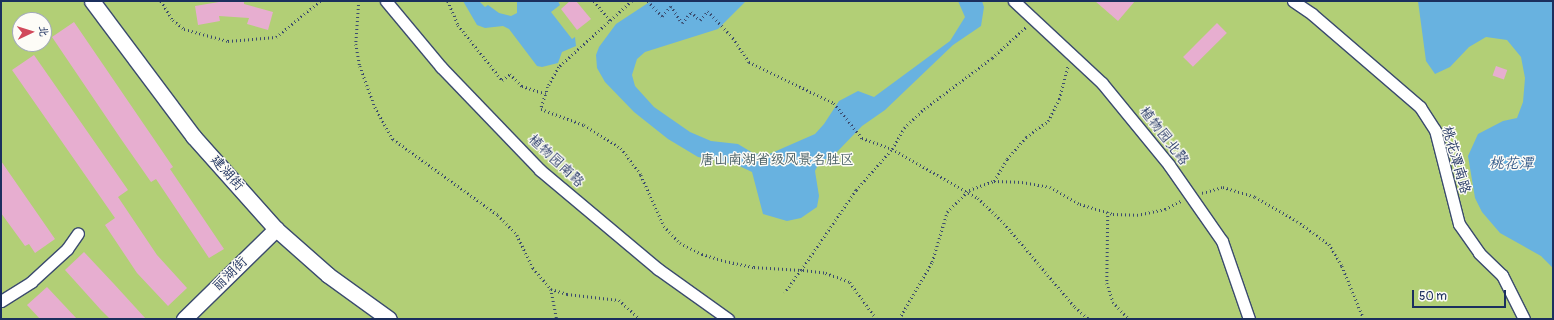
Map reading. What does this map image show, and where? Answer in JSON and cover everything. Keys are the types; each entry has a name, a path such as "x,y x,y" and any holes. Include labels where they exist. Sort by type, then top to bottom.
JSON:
{"street":[{"name":"建湖街","path":"92,1 193,136 276,229 328,275 389,319"},
{"name":"植物园南路","path":"386,1 441,67 540,170 658,269 728,319"},
{"name":"植物园北路","path":"1014,1 1036,18 1102,82 1169,165 1222,241 1249,319"},
{"name":"桃花潭南路","path":"1293,1 1312,14 1420,107 1435,130 1459,224 1479,252 1502,275 1524,319"},
{"name":"丽湖街","path":"184,319 276,229"},
{"path":"1,301 31,282 67,249 78,233"}],"path":[{"path":"161,1 173,20 184,29 228,41 276,37 320,1"},
{"path":"359,1 356,44 368,90 384,126 393,139 498,215 517,235 533,268 551,289 557,319"},
{"path":"448,1 458,25 502,80 510,74 522,86 546,94"},
{"path":"594,1 610,20"},
{"path":"632,1 559,67 546,94 541,109 584,125 621,148 641,175 664,226 680,243 702,254 725,261 754,267 801,270 824,274 849,282 876,319"},
{"path":"648,1 662,16 671,6 682,23 691,12 700,20 708,12 725,28 749,62 834,102 862,138 892,149 978,198 1004,223 1075,307 1089,319"},
{"path":"785,292 856,190 892,149 904,128 924,109 992,58 1036,18"},
{"path":"994,181 1007,159 1026,137 1048,121 1059,99 1071,53"},
{"path":"900,319 932,262 946,212 969,190 994,181 1022,182 1050,187 1080,204 1108,212 1137,215 1165,209 1191,196 1223,187 1255,197 1303,225 1329,244 1342,266 1364,319"},
{"path":"1108,212 1107,283 1114,302 1129,319"},
{"path":"551,289 566,294 620,300 640,319"}],"green space":[{"name":"唐山南湖省级风景名胜区","path":"1,1 1553,1 1553,319 1,319"}],"water":[{"path":"463,1 479,1 485,7 488,5 499,13 511,16 517,13 517,1 558,1 560,5 551,12 572,39 575,37 576,46 562,52 558,63 542,67 537,66 509,29 503,26 485,28 477,25"},
{"path":"651,1 746,1 718,29 645,52 637,59 632,75 635,86 654,107 690,132 711,141 738,144 753,153 767,155 815,134 824,124 839,101 858,91 874,97 950,41 965,17 958,1 982,1 984,7 981,26 953,45 885,110 862,126 835,154 819,163 815,171 819,196 817,207 801,218 787,221 763,214 752,172 737,165 698,157 668,139 634,112 605,82 597,68 596,55 599,47 616,24"},
{"name":"桃花潭","path":"1418,1 1553,1 1553,268 1541,256 1500,233 1482,212 1475,198 1468,156 1478,134 1503,121 1517,118 1523,102 1525,78 1521,57 1507,40 1486,37 1469,47 1450,67 1435,74 1426,61"}],"building":[{"path":"225,1 244,1 244,4 273,12 268,30 247,24 249,18 219,16 220,21 198,25 195,6"},
{"path":"570,1 576,1 591,19 577,30 561,9"},
{"path":"1095,1 1135,1 1118,21"},
{"path":"74,22 173,167 170,169 224,249 209,258 156,179 151,182 52,37"},
{"path":"1217,23 1227,33 1193,67 1183,57"},
{"path":"34,55 128,190 118,197 157,255 187,288 168,306 137,273 105,225 115,218 12,70"},
{"path":"1496,66 1507,70 1504,80 1493,75"},
{"path":"1,161 55,239 35,253 29,244 25,246 1,213"},
{"path":"84,252 146,319 110,319 101,310 65,270"},
{"path":"47,287 77,319 40,319 27,305"}]}
